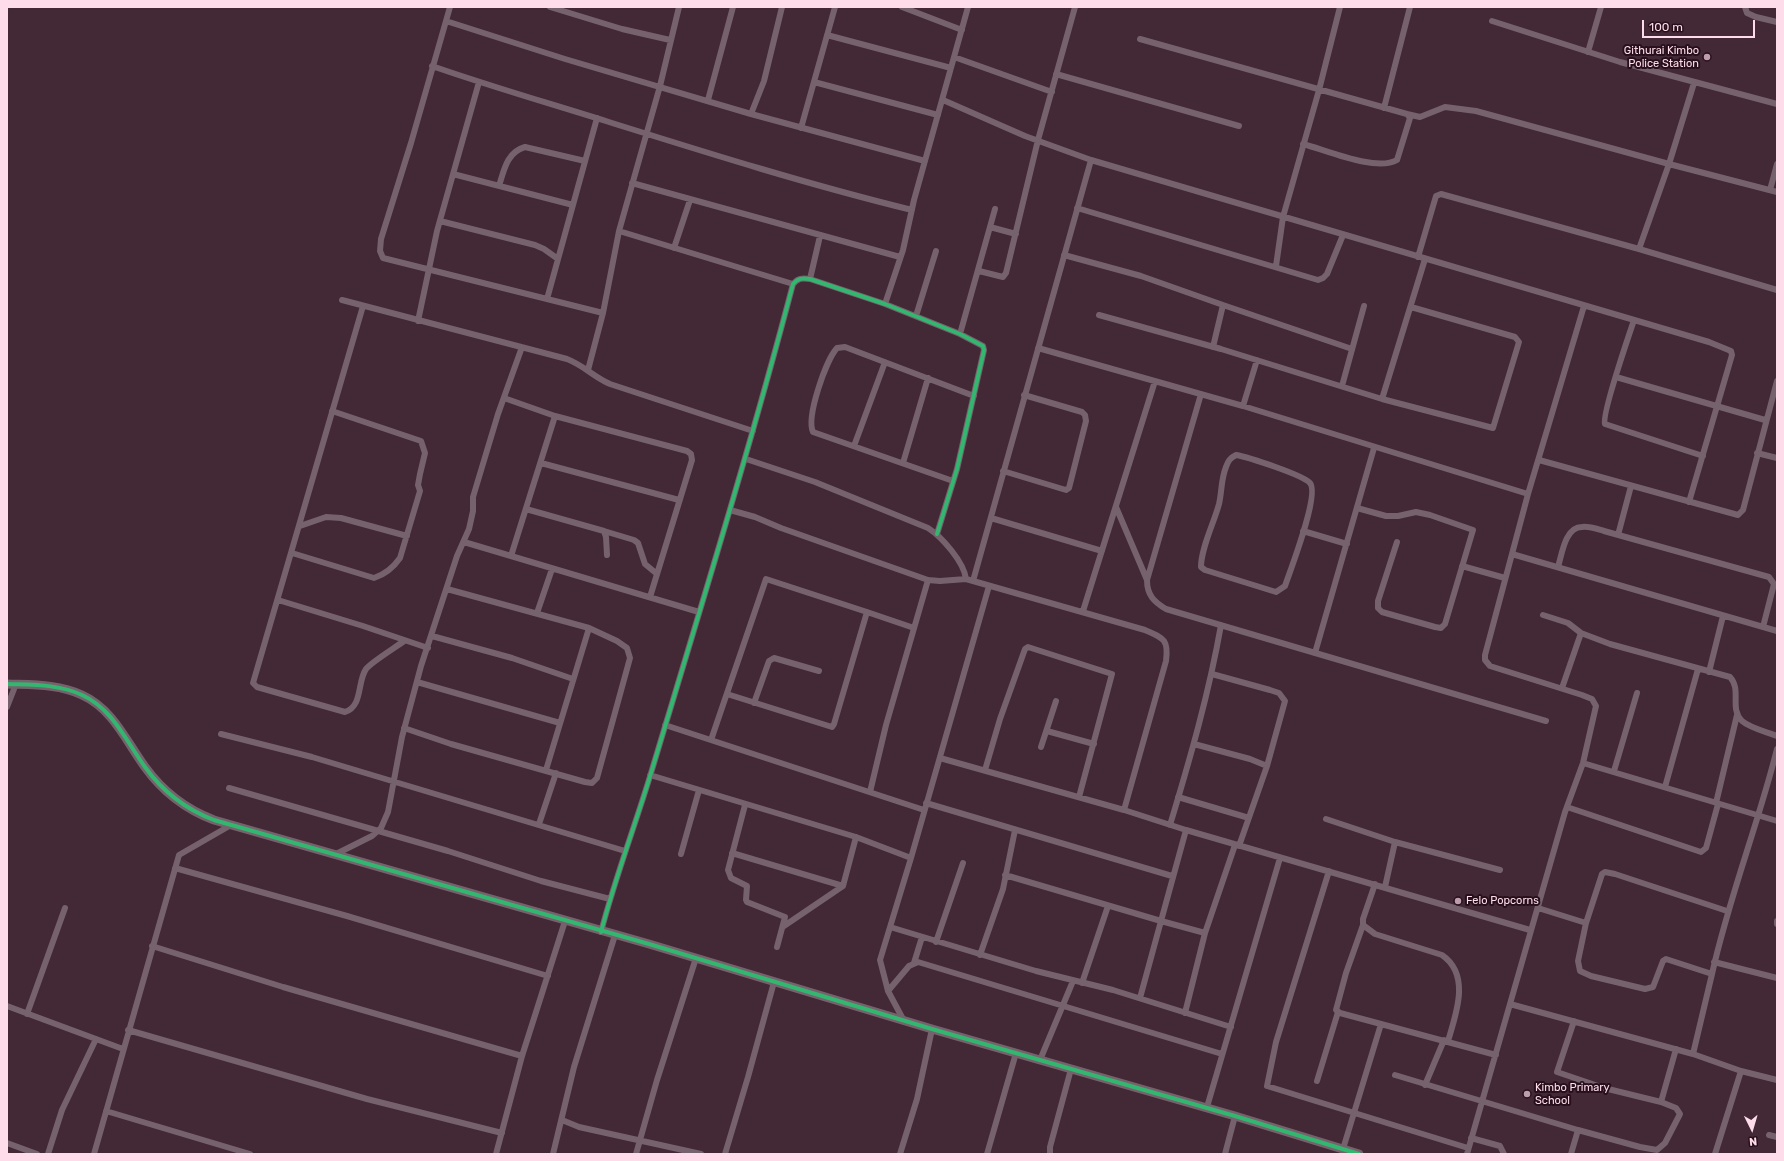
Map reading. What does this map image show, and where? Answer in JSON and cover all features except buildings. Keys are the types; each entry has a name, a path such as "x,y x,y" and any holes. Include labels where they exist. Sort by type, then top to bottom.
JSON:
{"street":[{"path":"450,7 411,143 381,238 380,251 383,258 603,313"},
{"path":"550,7 622,29 670,40"},
{"path":"588,370 603,313 619,231 660,86 679,7"},
{"path":"708,100 733,7"},
{"path":"751,114 764,81 782,7"},
{"path":"801,128 835,7"},
{"path":"902,7 962,30"},
{"path":"885,304 900,257 968,7"},
{"path":"979,271 1003,277 1006,273 1038,140 1075,7"},
{"path":"1276,266 1283,217 1319,90 1340,7"},
{"path":"1384,108 1410,7"},
{"path":"1588,52 1602,7"},
{"path":"1745,7 1747,13 1756,17 1777,22"},
{"path":"446,21 550,54 751,114 925,161"},
{"path":"1492,21 1588,52 1694,83 1777,104"},
{"path":"827,35 951,68"},
{"path":"1140,39 1407,114 1420,117 1445,107 1476,111 1777,192"},
{"path":"954,57 1052,92"},
{"path":"432,66 646,134 843,193 912,210"},
{"path":"1056,74 1239,126"},
{"path":"418,321 440,221 479,82"},
{"path":"814,82 938,115"},
{"path":"1639,249 1669,164 1694,83"},
{"path":"943,100 1038,140 1091,160 1709,342 1731,351 1732,355 1718,406 1689,502"},
{"path":"1303,144 1367,162 1392,163 1397,160 1410,124 1410,118 1407,114"},
{"path":"547,299 597,118"},
{"path":"499,186 506,164 516,150 525,147 585,161"},
{"path":"973,581 1091,160"},
{"path":"1770,190 1777,164"},
{"path":"452,174 573,205"},
{"path":"632,183 900,257"},
{"path":"1418,257 1436,196 1441,194 1639,249 1777,290"},
{"path":"674,248 690,200"},
{"path":"1077,208 1276,266 1318,280 1327,274 1343,235"},
{"path":"960,334 979,271 995,209"},
{"path":"440,221 535,245 544,248 558,259"},
{"path":"990,227 1016,234"},
{"path":"619,231 793,284"},
{"path":"810,278 820,236"},
{"path":"916,316 936,251"},
{"path":"1064,255 1141,276 1352,349"},
{"path":"1382,399 1425,259"},
{"path":"602,932 610,899 650,775 746,458 793,284 801,278 810,278 885,304 960,334 983,346 984,350 974,396 953,481 937,534"},
{"path":"342,300 567,359 588,370 597,378 610,384 753,431"},
{"path":"1213,347 1223,305"},
{"path":"363,306 253,683 257,687 272,692 332,710 345,712 351,710 356,703 366,669 371,663 392,651 404,641"},
{"path":"1342,386 1364,306"},
{"path":"1329,871 1276,1042 1266,1084 1270,1087 1467,1151 1496,1055 1530,930 1538,908 1567,807 1583,763 1596,706 1592,699 1562,688 1490,666 1485,660 1487,644 1528,494 1584,306"},
{"path":"1099,315 1257,360 1382,399 1490,428 1494,427 1519,342 1516,337 1411,307"},
{"path":"1634,320 1604,418 1605,424 1703,456"},
{"path":"336,854 362,842 381,828 388,812 404,728 417,682 457,556 471,524 473,498 504,398 522,347"},
{"path":"953,481 813,432 811,427 813,411 827,363 837,348 845,347 974,396"},
{"path":"1038,348 1243,406 1374,448 1528,494"},
{"path":"1243,406 1257,360"},
{"path":"854,446 885,362"},
{"path":"1616,377 1765,420"},
{"path":"903,463 928,378"},
{"path":"1083,611 1155,381"},
{"path":"1539,460 1738,515 1743,510 1765,420 1777,381"},
{"path":"1201,394 1147,580 1147,589 1156,603 1166,609 1546,721"},
{"path":"1004,471 1066,490 1069,488 1086,421 1085,415 1082,412 1024,395"},
{"path":"504,398 555,416 687,451 691,454 692,460 650,597"},
{"path":"292,553 374,578 382,576 395,566 400,558 418,499 420,474 425,453 420,441 332,411"},
{"path":"511,556 555,416"},
{"path":"1315,653 1374,448"},
{"path":"1757,453 1777,458"},
{"path":"1236,455 1246,457 1299,476 1310,483 1313,492 1303,531 1284,586 1276,592 1204,570 1201,567 1204,551 1219,502 1226,466 1230,458 1236,455"},
{"path":"746,458 815,482 917,522 937,534 963,568 966,579"},
{"path":"541,463 679,500"},
{"path":"1618,535 1631,486"},
{"path":"1116,507 1147,580"},
{"path":"1357,508 1386,516 1398,516 1416,512 1472,529 1473,531 1445,624 1441,628 1382,612 1378,608 1378,601 1397,542"},
{"path":"526,509 634,540 638,543 645,564 657,574"},
{"path":"730,510 755,517 781,528 928,580 940,581 966,579 1083,611 1145,630 1165,641 1168,648 1166,661 1124,810"},
{"path":"300,526 326,517 341,518 407,536"},
{"path":"990,518 1102,551"},
{"path":"1558,567 1570,532 1583,526 1769,577 1774,584 1763,627"},
{"path":"604,531 606,537 607,555"},
{"path":"1303,531 1347,544"},
{"path":"464,542 699,612"},
{"path":"1512,554 1777,631"},
{"path":"1462,566 1505,578"},
{"path":"537,613 552,569"},
{"path":"710,740 766,579 914,628"},
{"path":"870,792 886,725 928,580"},
{"path":"904,1021 888,991 880,960 911,858 989,586"},
{"path":"404,728 451,744 585,782 592,782 597,778 630,658 627,648 617,641 589,628 447,589"},
{"path":"278,600 428,648"},
{"path":"727,694 832,727 867,612"},
{"path":"1544,615 1568,623 1581,632 1610,644 1730,677 1735,682 1737,689 1735,706 1737,715 1706,848 1701,852 1567,807"},
{"path":"1709,672 1723,616"},
{"path":"1170,825 1194,744 1212,674 1221,625"},
{"path":"546,770 589,628"},
{"path":"1562,688 1581,632"},
{"path":"432,636 512,658 573,679"},
{"path":"985,770 1000,719 1026,647 1112,674 1079,797"},
{"path":"754,703 769,661 774,658 819,671"},
{"path":"1664,787 1698,669"},
{"path":"1185,1013 1205,933 1237,845 1249,818 1267,766 1284,708 1283,697 1270,690 1212,674"},
{"path":"417,682 560,723"},
{"path":"7,707 11,684 59,688 82,695 109,714 145,767 168,794 190,810 214,820 696,958 904,1021 1235,1116 1359,1154"},
{"path":"1614,771 1637,693"},
{"path":"1041,747 1056,701"},
{"path":"1737,715 1743,722 1777,736"},
{"path":"665,725 924,810"},
{"path":"1047,731 1094,744"},
{"path":"221,734 312,757 393,783 539,824 626,851"},
{"path":"1194,744 1250,759 1267,766"},
{"path":"1693,1054 1727,911 1759,816 1777,748"},
{"path":"940,758 1124,810 1280,858 1375,884 1530,930"},
{"path":"1583,763 1614,771 1717,804 1777,821"},
{"path":"539,824 556,774"},
{"path":"650,775 745,805 856,837 911,858"},
{"path":"229,788 541,881 610,899"},
{"path":"681,854 699,790"},
{"path":"1178,797 1249,818"},
{"path":"926,803 1172,876"},
{"path":"745,805 728,870 731,878 748,886 747,902 784,915 786,919 777,947"},
{"path":"1326,819 1395,842 1500,870"},
{"path":"94,1154 128,1030 179,855 232,825"},
{"path":"980,955 992,926 1015,830"},
{"path":"1140,998 1172,876 1186,830"},
{"path":"784,926 843,886 856,837"},
{"path":"1385,887 1395,842"},
{"path":"732,853 843,886"},
{"path":"1207,1108 1280,858"},
{"path":"936,942 964,863"},
{"path":"175,868 347,916 548,976"},
{"path":"1712,974 1666,959 1662,961 1655,984 1650,988 1645,989 1591,976 1580,971 1578,961 1586,923 1602,874 1609,872 1727,911"},
{"path":"1005,875 1205,933"},
{"path":"1317,1081 1338,1012 1336,1010 1346,973 1363,925 1363,919 1375,884"},
{"path":"1082,983 1108,906"},
{"path":"27,1014 65,908"},
{"path":"1538,908 1586,923"},
{"path":"496,1154 522,1056 565,921"},
{"path":"1363,925 1375,934 1442,956 1449,960 1457,974 1460,993 1446,1041 1425,1085"},
{"path":"890,927 980,955 1140,998 1231,1027"},
{"path":"553,1154 574,1066 615,935"},
{"path":"914,963 922,937"},
{"path":"152,946 283,987 522,1056"},
{"path":"636,1154 696,958"},
{"path":"888,991 909,966 918,962 1222,1054"},
{"path":"1714,962 1777,978"},
{"path":"1040,1060 1073,981"},
{"path":"725,1154 774,982"},
{"path":"1510,1004 1676,1049 1741,1071 1777,1080"},
{"path":"7,1006 123,1049"},
{"path":"1338,1012 1496,1055"},
{"path":"1395,1075 1578,1130 1640,1147 1657,1150 1665,1143 1680,1114 1676,1108 1661,1102 1604,1088 1557,1072 1574,1021"},
{"path":"1343,1149 1381,1024"},
{"path":"900,1154 917,1099 932,1029"},
{"path":"128,1030 367,1099 502,1133"},
{"path":"48,1154 62,1110 96,1039"},
{"path":"1661,1102 1676,1049"},
{"path":"987,1154 1016,1053"},
{"path":"1050,1154 1071,1069"},
{"path":"1715,1154 1741,1071"},
{"path":"106,1111 250,1154"},
{"path":"1226,1154 1235,1116"},
{"path":"562,1120 579,1127 701,1154"},
{"path":"1571,1154 1578,1130"},
{"path":"1769,1135 1777,1137"},
{"path":"1471,1138 1500,1146 1504,1154"},
{"path":"7,1143 37,1154"}],"cycle path":[{"path":"601,932 612,892 651,773 724,529 760,407 793,284 798,280 810,279 885,304 960,334 983,346 984,350 957,469 937,534"},
{"path":"7,684 55,687 73,691 93,701 111,717 145,767 167,792 194,811 214,820 649,944 932,1029 1235,1116 1359,1154"}],"place":[{"name":"Githurai Kimbo Police Station","path":"1707,57"},
{"name":"Felo Popcorns","path":"1458,901"},
{"name":"Kimbo Primary School","path":"1527,1094"}]}
